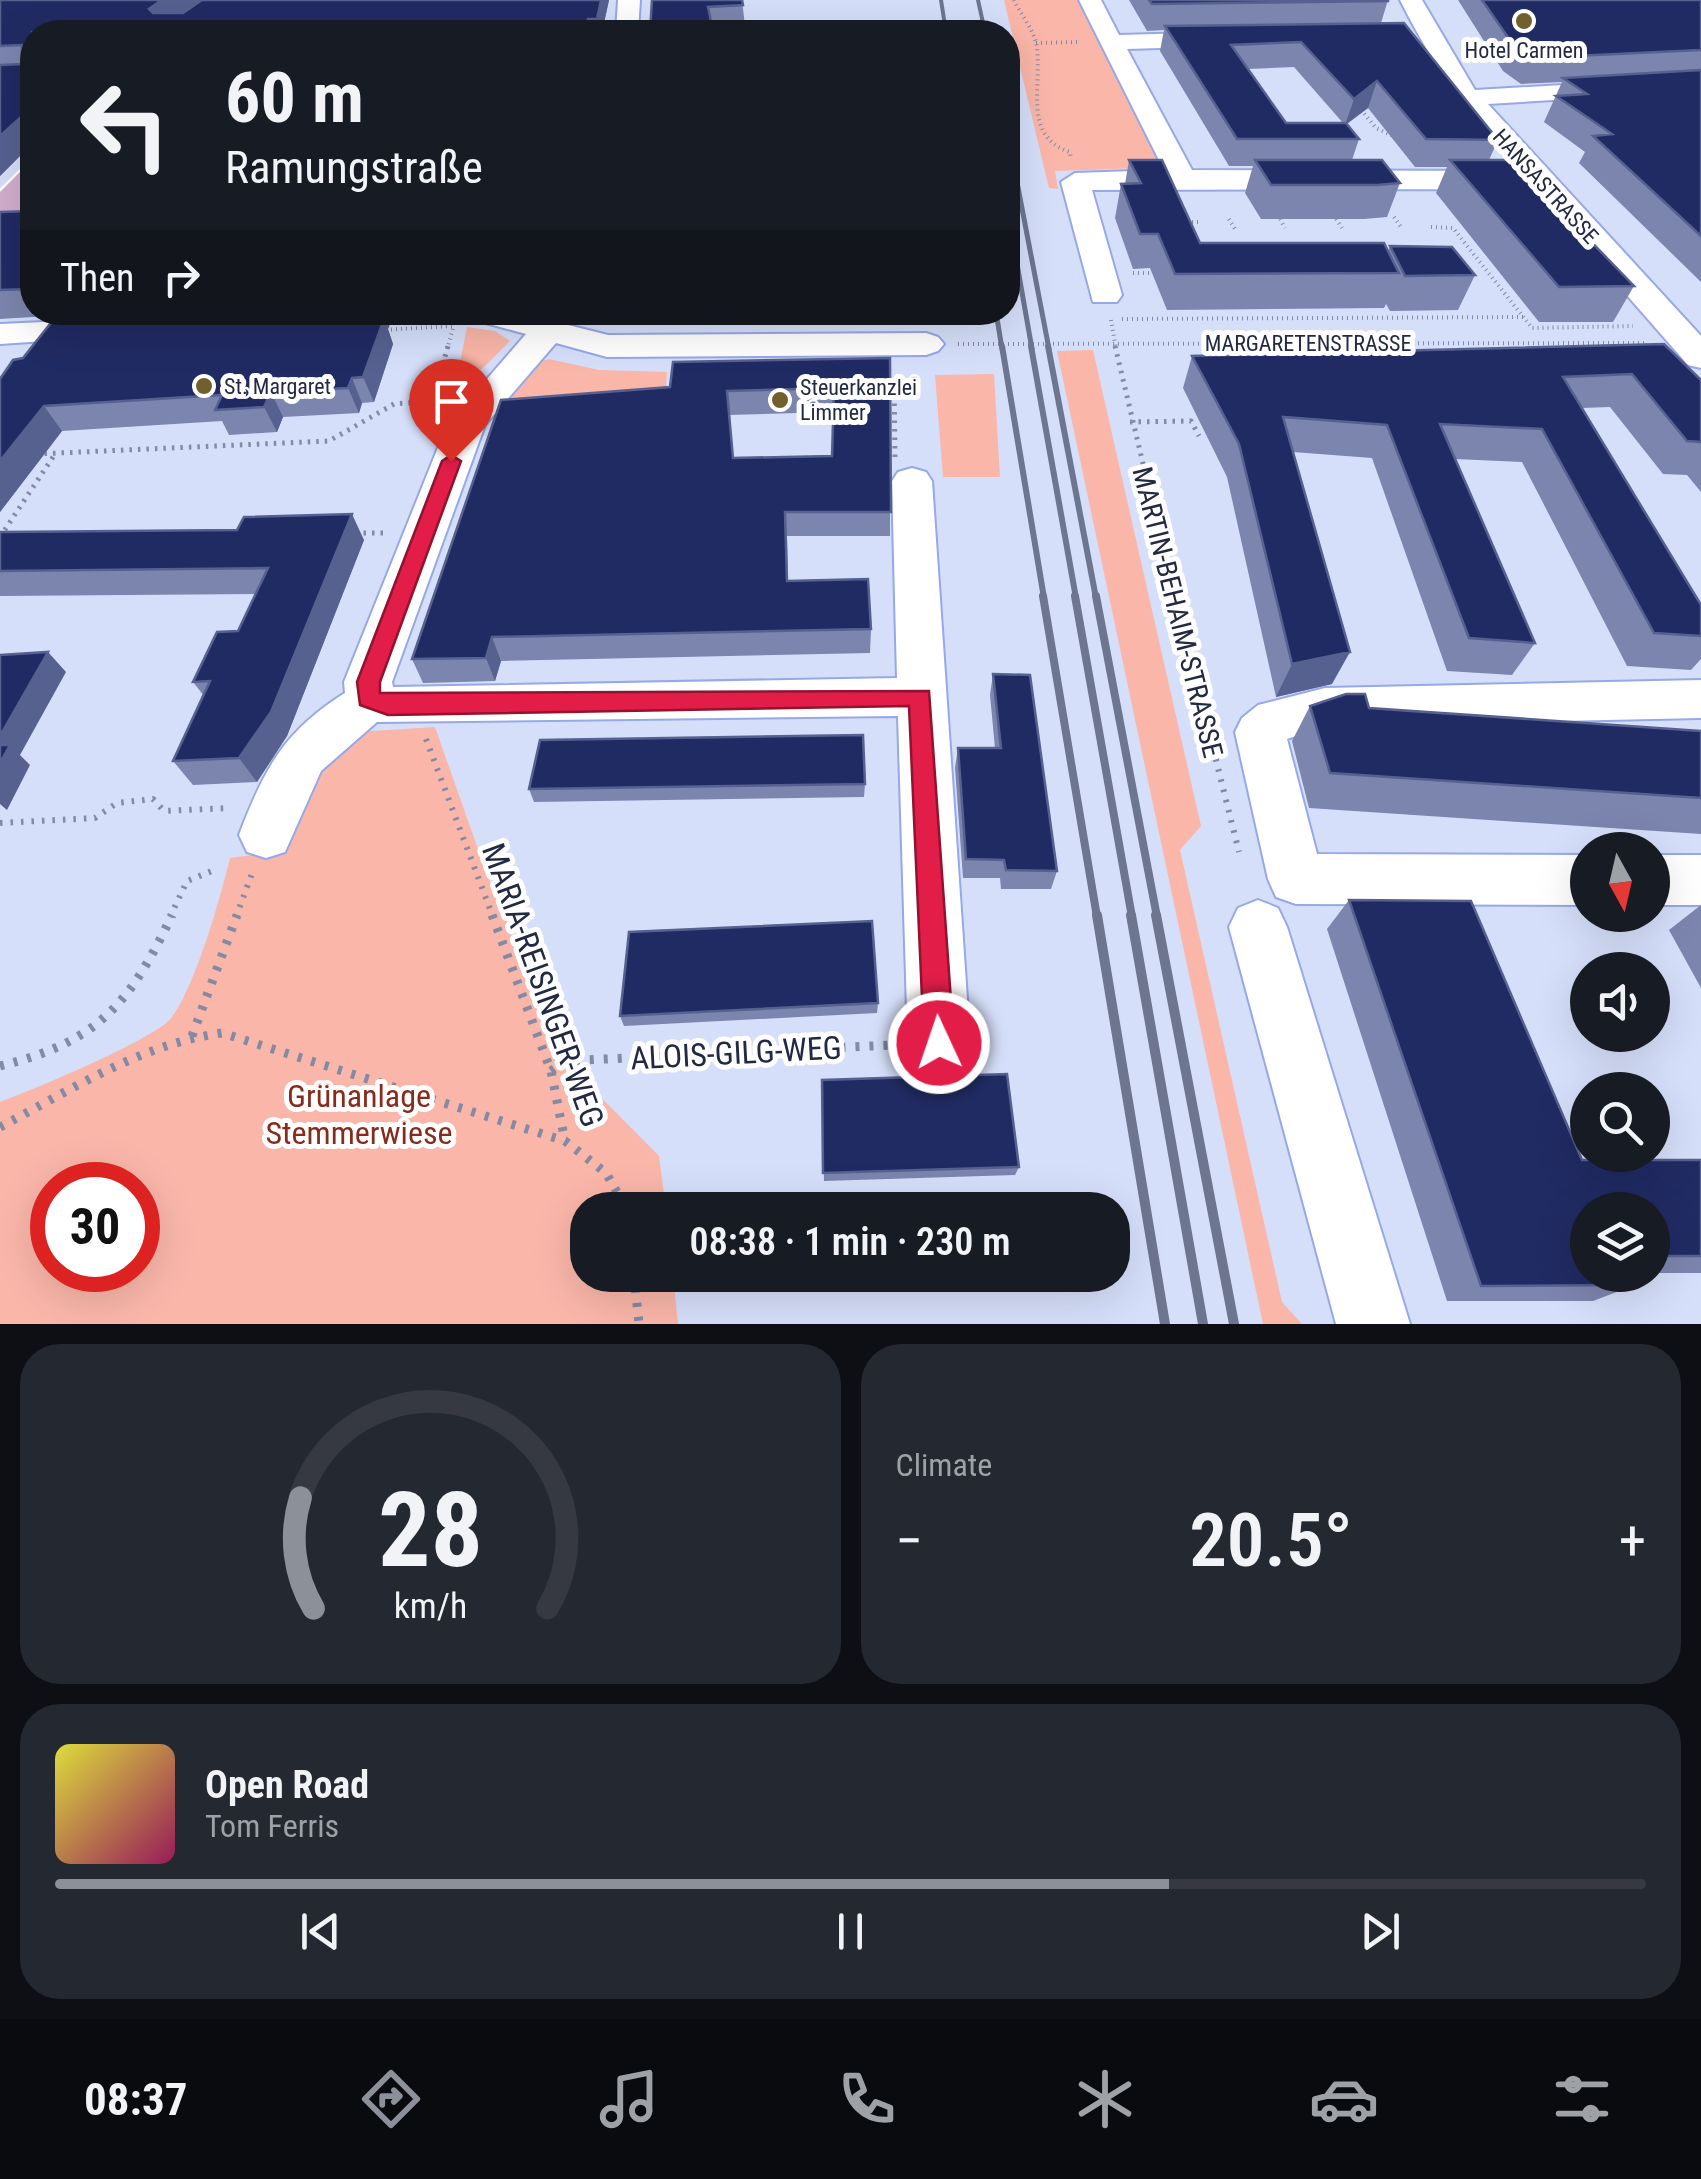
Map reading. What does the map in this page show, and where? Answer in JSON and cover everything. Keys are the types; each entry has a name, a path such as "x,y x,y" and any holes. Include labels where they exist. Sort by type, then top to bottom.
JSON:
{"main road":[{"path":"0,212 20,191"}],"street":[{"path":"1090,0 1182,178"},
{"name":"HANSASTRASSE","path":"1411,0 1421,37 1468,98 1686,346"},
{"path":"1111,42 1245,38"},
{"path":"1468,98 1701,84"},
{"path":"1108,307 1075,182 1182,178 1540,180"},
{"path":"392,703 367,686 427,522 476,410 550,325"},
{"path":"560,325 607,346 944,344"},
{"path":"0,334 136,327"},
{"path":"912,481 939,1043"},
{"path":"271,820 288,776 312,741 392,703 920,697"},
{"path":"1372,1324 1277,903 1260,732 1276,719 1324,707 1701,699"},
{"path":"1670,880 1701,880"},
{"path":"1277,903 1570,881"}],"path":[{"path":"1014,0 1036,43 1032,60 1041,103 1040,131 1048,144 1070,152 1075,182"},
{"path":"1036,43 1111,42"},
{"path":"1369,105 1356,104 1369,120 1401,140"},
{"path":"1369,120 1382,121"},
{"path":"1172,217 1182,222 1201,222"},
{"path":"1394,217 1402,228"},
{"path":"1448,217 1532,328 1639,326"},
{"path":"1230,219 1235,229"},
{"path":"1280,219 1285,228"},
{"path":"1336,219 1342,228"},
{"path":"1182,222 1190,239"},
{"path":"1431,227 1453,228"},
{"path":"1459,235 1470,235"},
{"path":"1500,287 1511,287"},
{"path":"1108,307 1524,318"},
{"name":"MARTIN-BEHAIM-STRASSE","path":"1108,307 1130,422 1241,860"},
{"path":"375,330 418,325"},
{"name":"MARGARETENSTRASSE","path":"944,344 1686,346"},
{"path":"876,379 894,378 896,480 912,481"},
{"path":"18,454 329,441 394,404 433,401"},
{"path":"1130,422 1191,421 1199,436"},
{"path":"250,445 254,434"},
{"path":"18,541 0,539 56,453"},
{"path":"348,534 427,522"},
{"name":"MARIA-REISINGER-WEG","path":"392,703 551,1071 565,1141 606,1173 617,1192"},
{"path":"0,823 95,818 118,802 153,799 164,811 271,820 192,1036"},
{"path":"0,1066 60,1050 109,1020 128,1001 187,881 216,868"},
{"path":"0,1127 155,1050 192,1036 232,1035 565,1141"},
{"name":"ALOIS-GILG-WEG","path":"551,1071 565,1061 939,1043"},
{"path":"635,1292 638,1324"}],"green space":[{"path":"1004,0 1085,0 1173,172 1142,168 1055,171 1058,189 1049,188 1020,67 1020,20 1009,20"},
{"path":"467,327 495,331 510,341 466,385 455,388"},
{"path":"1093,350 1201,826 1180,850 1282,1302 1302,1324 1263,1324 1057,351"},
{"path":"549,359 599,370 667,372 665,402 513,414 508,398 539,362"},
{"path":"994,374 1000,477 943,477 935,375"},
{"name":"Grünanlage Stemmerwiese","path":"435,727 485,869 565,1061 659,1156 664,1192 570,1192 570,1292 675,1292 678,1324 0,1324 0,1102 119,1050 172,1017 198,963 230,858 274,852 292,796 356,732"}],"building":[{"path":"0,0 162,0 149,9 153,13 183,13 202,0 601,0 597,19 588,20 20,20 20,45 0,46"},
{"path":"652,0 742,0 743,5 708,7 711,20 651,20"},
{"path":"1149,0 1388,0 1388,1 1152,4"},
{"path":"1482,0 1701,0 1701,50 1533,58 1514,46"},
{"path":"1404,23 1498,140 1426,139 1377,81 1354,99 1301,42 1231,45 1286,123 1346,123 1359,139 1237,139 1165,26"},
{"path":"20,64 20,118 0,136 0,65"},
{"path":"1701,70 1701,236 1593,136 1612,134 1556,96 1587,94 1563,78"},
{"path":"1129,160 1162,160 1200,243 1384,243 1399,273 1175,274 1158,234 1140,234 1121,184 1141,183"},
{"path":"1255,160 1382,160 1400,183 1271,185"},
{"path":"1450,160 1512,160 1634,286 1559,287"},
{"path":"20,211 20,289 0,290 0,212"},
{"path":"1390,246 1452,247 1475,275 1405,276"},
{"name":"St. Margaret","path":"49,325 382,325 363,377 352,378 348,388 271,392 264,407 215,410 222,395 44,406 0,461 0,379 13,360 23,358"},
{"path":"1664,344 1701,380 1701,442 1687,441 1632,374 1563,377 1701,605 1701,636 1654,633 1542,429 1440,424 1535,643 1469,638 1387,425 1283,417 1350,652 1292,664 1239,444 1192,356"},
{"path":"890,358 891,512 785,512 787,581 868,579 871,629 492,637 486,658 412,659 501,400 670,387 673,362","holes":["834,388 832,456 733,458 727,391"]},
{"path":"352,514 271,712 239,758 173,761 210,681 193,682 217,632 238,631 268,568 0,571 0,532 237,530 244,517"},
{"path":"48,652 0,736 0,655"},
{"path":"993,674 1030,675 1057,871 1006,870 1004,860 966,859 958,748 1001,748"},
{"path":"1346,694 1365,694 1369,708 1701,731 1701,798 1330,773 1310,706"},
{"path":"863,735 865,784 529,789 540,740"},
{"path":"0,745 10,745 0,763"},
{"path":"1349,900 1471,901 1570,1132 1570,1172 1670,1172 1670,1160 1701,1160 1701,1256 1670,1256 1670,1192 1570,1192 1570,1285 1481,1286"},
{"path":"872,921 878,1003 620,1016 629,932"},
{"path":"1007,1074 1019,1167 823,1173 822,1080"}],"railway":[{"path":"941,0 944,20"},
{"path":"978,0 982,20"},
{"path":"1020,198 1049,349"},
{"path":"1020,281 1032,349"},
{"path":"998,325 1002,349"},
{"path":"1002,346 1044,598"},
{"path":"1031,346 1076,598"},
{"path":"1048,346 1096,598"},
{"path":"1043,596 1097,917"},
{"path":"1075,596 1132,917"},
{"path":"1096,596 1157,917"},
{"path":"1097,915 1165,1324"},
{"path":"1131,915 1203,1324"},
{"path":"1156,915 1234,1324"}],"place":[{"name":"Hotel Carmen","path":"1524,21"},
{"name":"St. Margaret","path":"204,386"},
{"name":"Steuerkanzlei Limmer","path":"780,400"}],"route":[{"path":"451,461 368,682 368,699 388,706 920,697 939,1043"}]}
